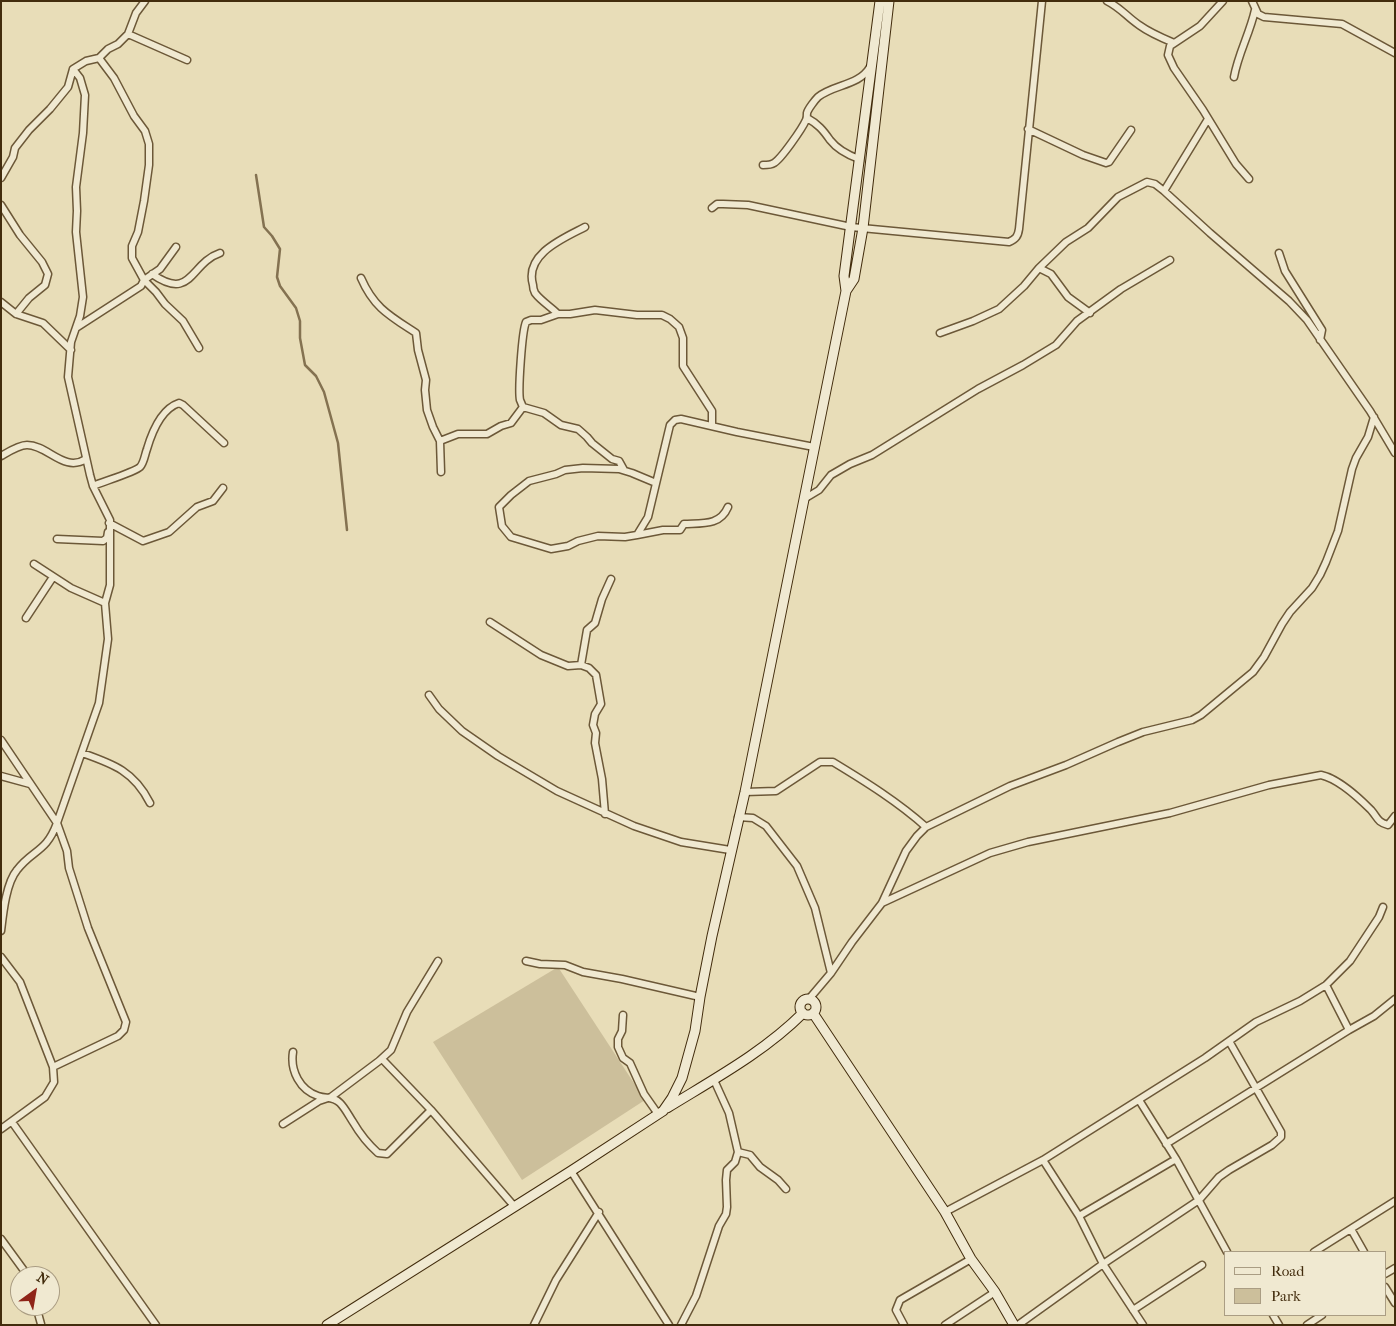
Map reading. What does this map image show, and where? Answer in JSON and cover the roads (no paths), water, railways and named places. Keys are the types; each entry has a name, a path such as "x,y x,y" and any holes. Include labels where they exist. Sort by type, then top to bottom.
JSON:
{"street":[{"path":"1,178 13,157 15,148 68,87 73,69 86,61 99,58 128,34 136,13 145,1"},
{"path":"661,1112 672,1098 682,1078 695,1031 700,997 730,850 745,792 846,291 844,276 880,1"},
{"path":"846,291 854,279 863,228 890,1"},
{"path":"712,208 717,204 748,205 851,227 1009,242 1013,240 1018,235 1019,229 1042,1"},
{"path":"1107,1 1124,11 1140,26 1174,43"},
{"path":"1223,1 1200,26 1170,46 1168,54 1174,68 1236,164 1248,179"},
{"path":"1252,1 1255,10 1260,16 1342,24 1395,52"},
{"path":"1234,77 1238,57 1251,26 1255,10"},
{"path":"128,34 188,60"},
{"path":"99,58 114,78 147,136 149,164 144,201 138,232 131,251 135,265 144,280 182,321 199,348"},
{"path":"763,165 776,162 799,132 807,118 807,112 818,98 842,84 858,80 864,76 872,63"},
{"path":"1,931 11,879 17,870 48,842 57,823 99,702 108,639 106,603 110,584 111,548 108,520 93,486 68,377 71,342 83,298 76,232 76,187 83,133 85,95 80,78 73,69"},
{"path":"807,118 823,128 830,140 839,149 860,161"},
{"path":"1164,191 1208,119"},
{"path":"1028,129 1071,150 1106,163 1109,162 1131,130"},
{"path":"858,178 869,179"},
{"path":"940,333 973,321 999,308 1024,286 1039,268 1066,242 1088,228 1123,194 1146,182 1155,184 1289,301 1307,320 1374,417 1395,453"},
{"path":"1,205 20,235 42,262 48,274 45,285 29,298 16,314"},
{"path":"558,314 534,292 530,278 534,266 545,250 586,227"},
{"path":"76,328 141,286 144,280 160,269 176,247"},
{"path":"152,274 167,284 176,284 190,278 213,255 220,253"},
{"path":"1279,253 1285,271 1322,330 1320,340"},
{"path":"804,499 819,490 831,475 850,464 872,455 978,389 1061,342 1069,329 1121,289 1170,260"},
{"path":"1039,268 1051,274 1068,297 1090,313"},
{"path":"361,278 367,294 378,306 388,316 416,333 418,350 426,380 425,390 428,410 432,427 440,441 441,472"},
{"path":"1,302 16,314 43,323 70,350"},
{"path":"523,407 520,400 524,326 526,322 541,320 558,314 595,310 637,315 662,315 679,327 683,338 684,366 712,412 712,426"},
{"path":"93,486 133,471 140,466 152,432 174,404 179,403 183,405 224,443"},
{"path":"440,441 458,434 487,434 501,426 512,423 523,407"},
{"path":"523,407 544,413 561,424 582,432 612,459 619,461 624,470"},
{"path":"809,999 813,1000 816,1004 816,1010 808,1015 803,1013 800,1007 801,1004 805,999 809,999 831,973 882,903 906,851 926,827 1010,786 1066,765 1118,742 1143,732 1192,720 1201,715 1253,672 1290,612 1312,588 1326,562 1338,530 1352,469 1368,437 1374,417"},
{"path":"638,535 648,517 670,425 675,420 681,419 814,447"},
{"path":"1,456 20,446 29,445 40,448 65,462 79,463 86,459"},
{"path":"656,482 624,470 572,469 529,481 499,507 502,526 511,537 551,549 568,546 578,541 598,536 625,537 663,530 680,530 684,524 719,520 726,513 728,507"},
{"path":"108,520 143,541 169,532 197,507 213,501 223,488"},
{"path":"56,539 103,541 108,536 108,520"},
{"path":"34,564 88,596 106,603"},
{"path":"26,618 53,577"},
{"path":"581,665 587,630 595,623 602,599 611,579"},
{"path":"490,622 551,660 568,666 581,665 594,672 598,679 601,704 595,714 593,725 596,733 595,743 603,787 605,814"},
{"path":"429,695 448,719 485,748 557,791 634,826 681,842 730,850"},
{"path":"1,740 57,823 67,851 69,868 88,928 126,1022 124,1030 118,1036 53,1067"},
{"path":"82,753 119,767 142,788 150,803"},
{"path":"745,792 776,791 820,762 829,761 834,762 886,794 926,827"},
{"path":"882,903 990,853 1028,842 1170,812 1269,786 1321,775 1329,777 1360,799 1372,811 1380,823 1388,826 1395,816"},
{"path":"1,776 30,784"},
{"path":"738,817 753,818 766,826 797,866 815,908 831,973"},
{"path":"946,1212 1043,1160 1139,1100 1256,1022 1300,1001 1326,984 1350,961 1379,917 1383,907"},
{"path":"1,957 20,982 53,1067 54,1082 45,1097 1,1129"},
{"path":"283,1124 319,1101 331,1097 382,1059 391,1050 407,1012 438,960"},
{"path":"526,961 540,964 565,965 583,972 700,997"},
{"path":"1326,984 1350,1030"},
{"path":"1166,1144 1374,1016 1395,999"},
{"path":"326,1325 714,1080 782,1034 803,1013"},
{"path":"813,1013 946,1212 971,1259 995,1292 1014,1325"},
{"path":"623,1015 622,1032 618,1039 618,1047 624,1058 630,1063 644,1094 661,1112"},
{"path":"1018,1325 1199,1200 1219,1177 1281,1138 1281,1132 1229,1041"},
{"path":"293,1052 295,1076 309,1091 319,1096 331,1097 341,1104 363,1138 378,1153 387,1154 431,1110"},
{"path":"382,1059 431,1110 514,1206"},
{"path":"681,1325 702,1281 719,1226 726,1214 727,1170 734,1162 738,1152 729,1114 714,1080"},
{"path":"1139,1100 1176,1159 1226,1251"},
{"path":"12,1122 156,1325"},
{"path":"738,1152 750,1155 760,1167 778,1180 786,1189"},
{"path":"1079,1216 1176,1159"},
{"path":"1043,1160 1079,1216 1104,1264 1143,1325"},
{"path":"571,1171 599,1212 669,1325"},
{"path":"1316,1251 1395,1201"},
{"path":"534,1325 556,1280 599,1212"},
{"path":"1351,1229 1363,1251"},
{"path":"1,1239 21,1266"},
{"path":"904,1325 896,1310 900,1300 971,1259"},
{"path":"1133,1310 1202,1265"},
{"path":"1386,1289 1395,1303"},
{"path":"945,1325 995,1292"},
{"path":"1307,1325 1320,1316"}],"waterway":[{"path":"256,175 264,227 280,249 277,277 280,286 296,308 300,321 300,338 305,365 316,376 324,392 338,443 347,530"}]}
